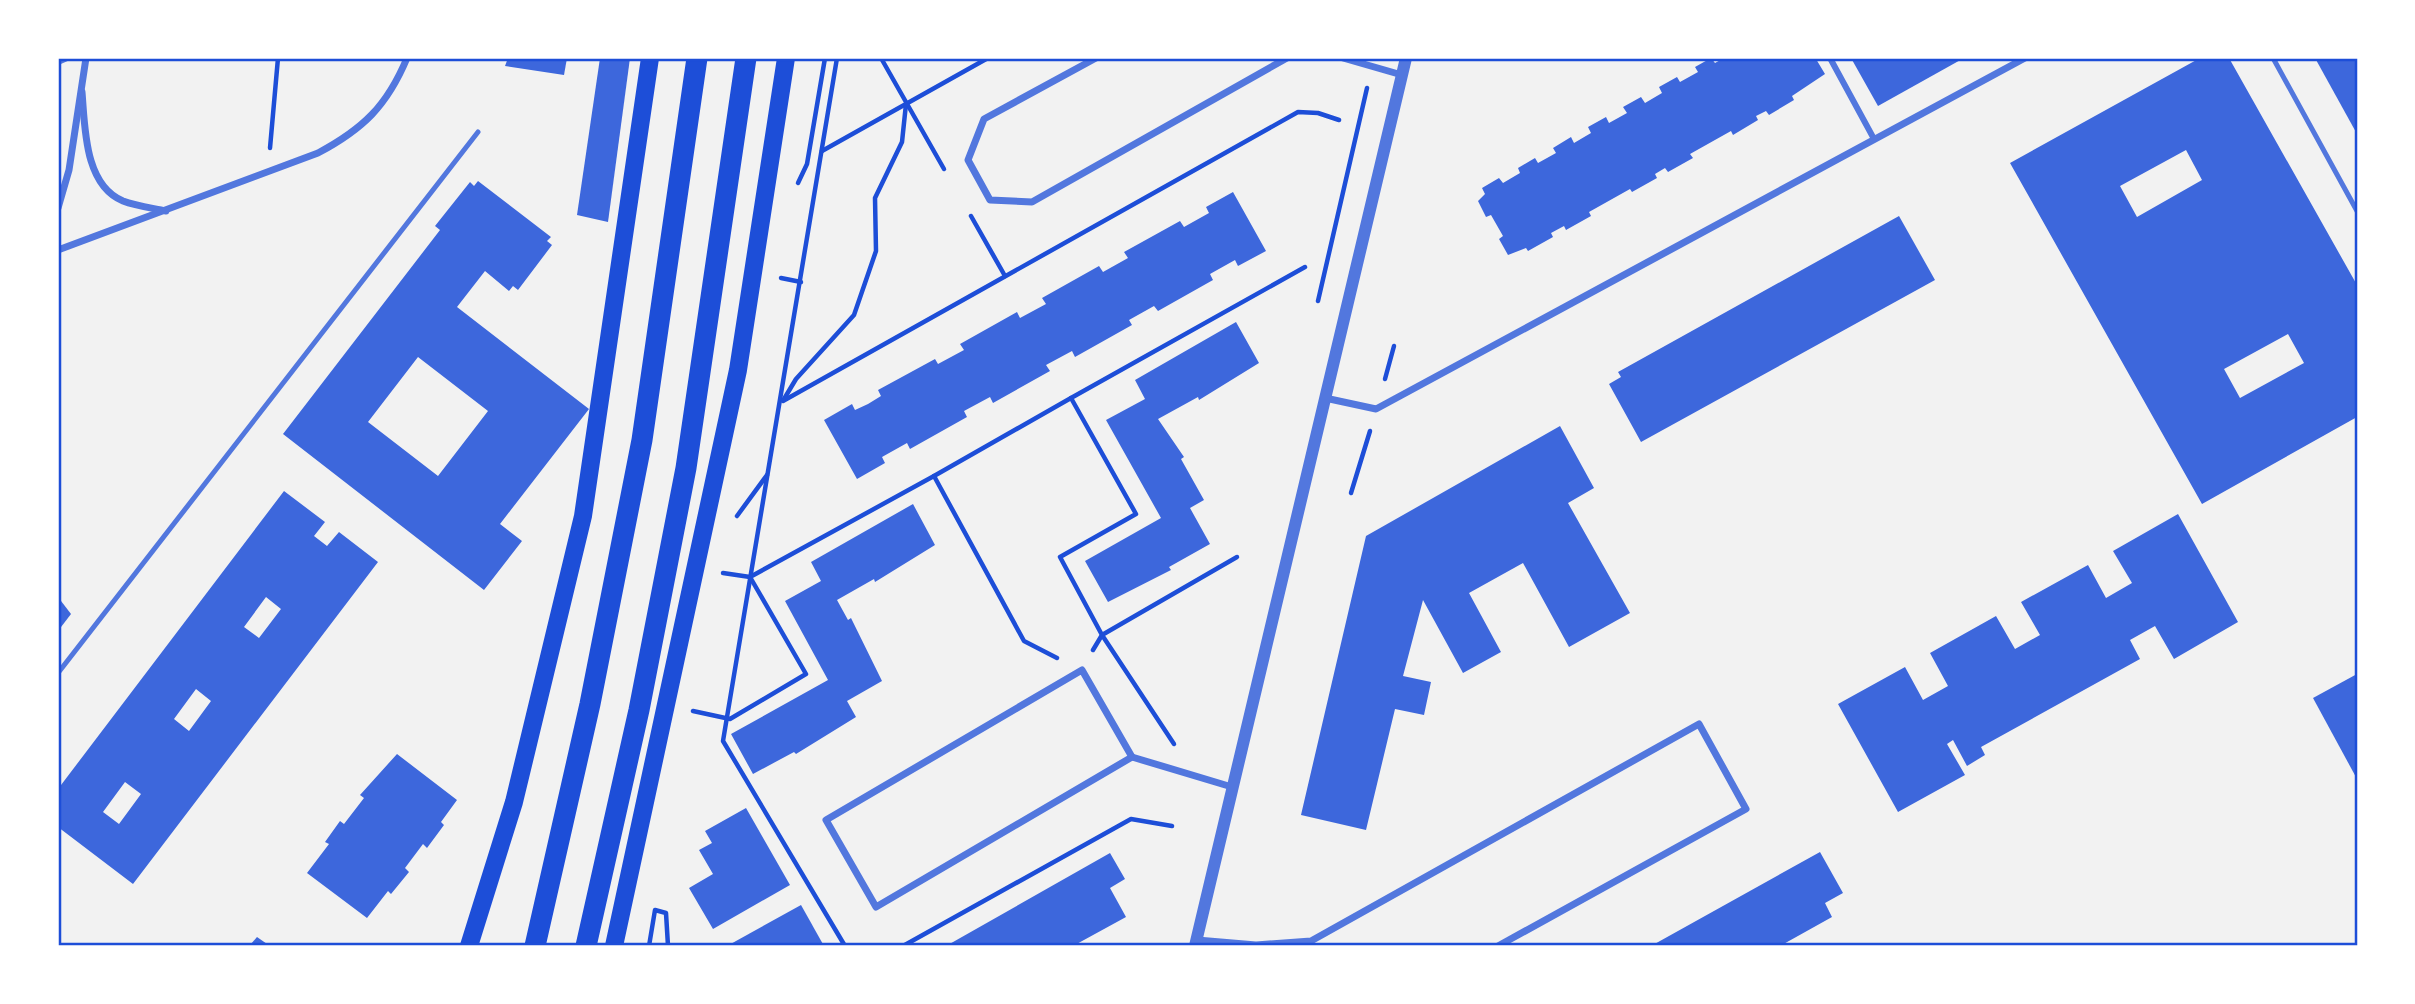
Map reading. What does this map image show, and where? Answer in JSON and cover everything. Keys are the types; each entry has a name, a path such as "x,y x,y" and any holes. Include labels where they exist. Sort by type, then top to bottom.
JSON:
{"highway":[{"path":"535,946 590,704 642,440 697,58"},
{"path":"586,946 639,710 686,468 746,58"}],"main road":[{"path":"469,946 514,802 583,516 650,58"},
{"path":"614,946 738,370 786,58"}],"street":[{"path":"58,62 67,58"},
{"path":"58,208 69,170 86,58"},
{"path":"58,250 318,153 346,138 390,95 407,58"},
{"path":"1096,58 984,119 968,160 990,200 1032,202 1287,58"},
{"path":"1343,58 1402,75"},
{"path":"1406,58 1196,943 1312,944 1699,724 1746,808 1498,946"},
{"path":"1830,58 1874,139"},
{"path":"1325,398 1376,409 2025,58"},
{"path":"82,92 94,167 106,188 121,200 167,211"},
{"path":"1132,757 876,907 825,820 1082,670 1132,757 1232,787"}],"lane":[{"path":"2273,58 2357,211"},
{"path":"58,673 478,132"}],"path":[{"path":"270,153 278,58"},
{"path":"807,164 825,58"},
{"path":"837,58 782,402 750,577 730,719 723,741 845,946"},
{"path":"782,402 796,379 854,315 876,251 874,198 902,142 906,104 881,58"},
{"path":"822,151 988,58"},
{"path":"782,402 1298,113 1318,113 1339,120"},
{"path":"709,571 750,577 1305,267"},
{"path":"1071,398 1136,514 1060,557 1102,635 1178,750"},
{"path":"730,526 769,471"},
{"path":"934,476 1024,641 1082,670 1102,635 1237,557"},
{"path":"681,709 730,719 806,674 750,577"},
{"path":"903,946 1131,818 1172,826"},
{"path":"649,946 655,911 666,913 667,946"}],"building":[{"path":"508,58 567,58 564,75 505,66"},
{"path":"600,58 630,58 608,222 577,215"},
{"path":"1711,58 1715,63 1724,58 1810,58 1816,59 1825,74 1792,96 1794,100 1769,115 1766,111 1756,116 1758,120 1733,135 1731,131 1690,154 1693,158 1668,172 1665,168 1655,174 1657,178 1632,192 1630,189 1589,212 1591,216 1566,230 1564,226 1551,233 1553,237 1528,251 1526,248 1508,255 1499,239 1503,236 1491,215 1486,217 1478,201 1485,194 1482,188 1499,178 1503,183 1520,173 1518,168 1535,158 1538,163 1556,153 1553,148 1571,137 1574,143 1591,133 1588,127 1606,117 1609,123 1627,113 1623,107 1641,97 1645,103 1662,93 1659,87 1677,77 1680,82 1698,72 1695,67"},
{"path":"1851,58 1964,58 1878,106"},
{"path":"2200,58 2229,58 2357,285 2357,417 2202,504 2010,163","holes":["2186,150 2202,180 2137,217 2120,186","2288,334 2304,363 2240,398 2224,369"]},
{"path":"2315,58 2357,58 2357,134"},
{"path":"478,181 551,237 547,241 552,245 518,290 513,286 509,291 485,271 457,307 589,409 500,524 522,541 484,590 283,434 440,230 435,226 470,182 474,186","holes":["418,357 488,411 438,476 368,422"]},
{"path":"1233,192 1266,251 1238,266 1235,260 1210,274 1213,280 1158,311 1154,306 1129,320 1132,325 1075,357 1072,351 1046,365 1050,371 993,403 990,397 964,411 967,417 910,449 907,443 882,457 885,463 857,479 824,420 852,404 855,410 868,404 881,396 878,390 935,359 938,364 964,350 960,344 1017,312 1020,318 1046,304 1042,298 1099,266 1103,272 1128,258 1124,252 1180,221 1184,227 1209,213 1206,207"},
{"path":"1899,216 1935,280 1641,442 1609,384 1621,377 1618,372"},
{"path":"1236,322 1259,363 1199,400 1198,397 1158,419 1184,457 1181,459 1204,500 1190,508 1210,544 1169,567 1171,570 1108,602 1085,561 1161,518 1106,420 1145,399 1135,380"},
{"path":"1560,426 1594,488 1568,503 1630,613 1569,647 1523,563 1469,593 1501,652 1463,673 1423,600 1403,676 1431,682 1424,715 1395,709 1366,830 1301,815 1366,536"},
{"path":"284,491 325,522 314,536 327,546 339,532 378,562 133,884 58,827 58,789","holes":["266,597 281,609 259,638 244,627","196,689 211,701 189,731 174,719","125,782 141,794 119,824 103,812"]},
{"path":"913,504 935,545 875,582 874,579 837,600 848,620 851,618 882,681 847,701 856,717 796,754 794,752 753,774 731,734 828,680 785,601 821,581 811,562"},
{"path":"2178,514 2238,622 2174,659 2155,626 2130,640 2140,659 1981,747 1985,755 1967,766 1953,740 1947,744 1965,775 1898,812 1838,704 1905,667 1923,700 1948,686 1930,653 1996,616 2015,649 2040,635 2021,602 2088,565 2106,598 2132,583 2113,551"},
{"path":"58,597 71,614 58,631"},
{"path":"2357,674 2357,779 2313,698"},
{"path":"397,754 457,800 441,822 444,825 427,848 423,844 405,868 409,872 391,894 388,891 367,918 307,873 329,844 325,842 340,821 344,824 364,798 360,795"},
{"path":"746,808 790,885 713,929 689,888 713,874 699,850 712,843 705,831"},
{"path":"1820,852 1843,893 1825,903 1832,917 1780,946 1651,946"},
{"path":"1110,853 1125,879 1110,888 1126,917 1073,946 946,946"},
{"path":"801,905 824,946 727,946"},
{"path":"257,937 270,946 249,946"}]}
